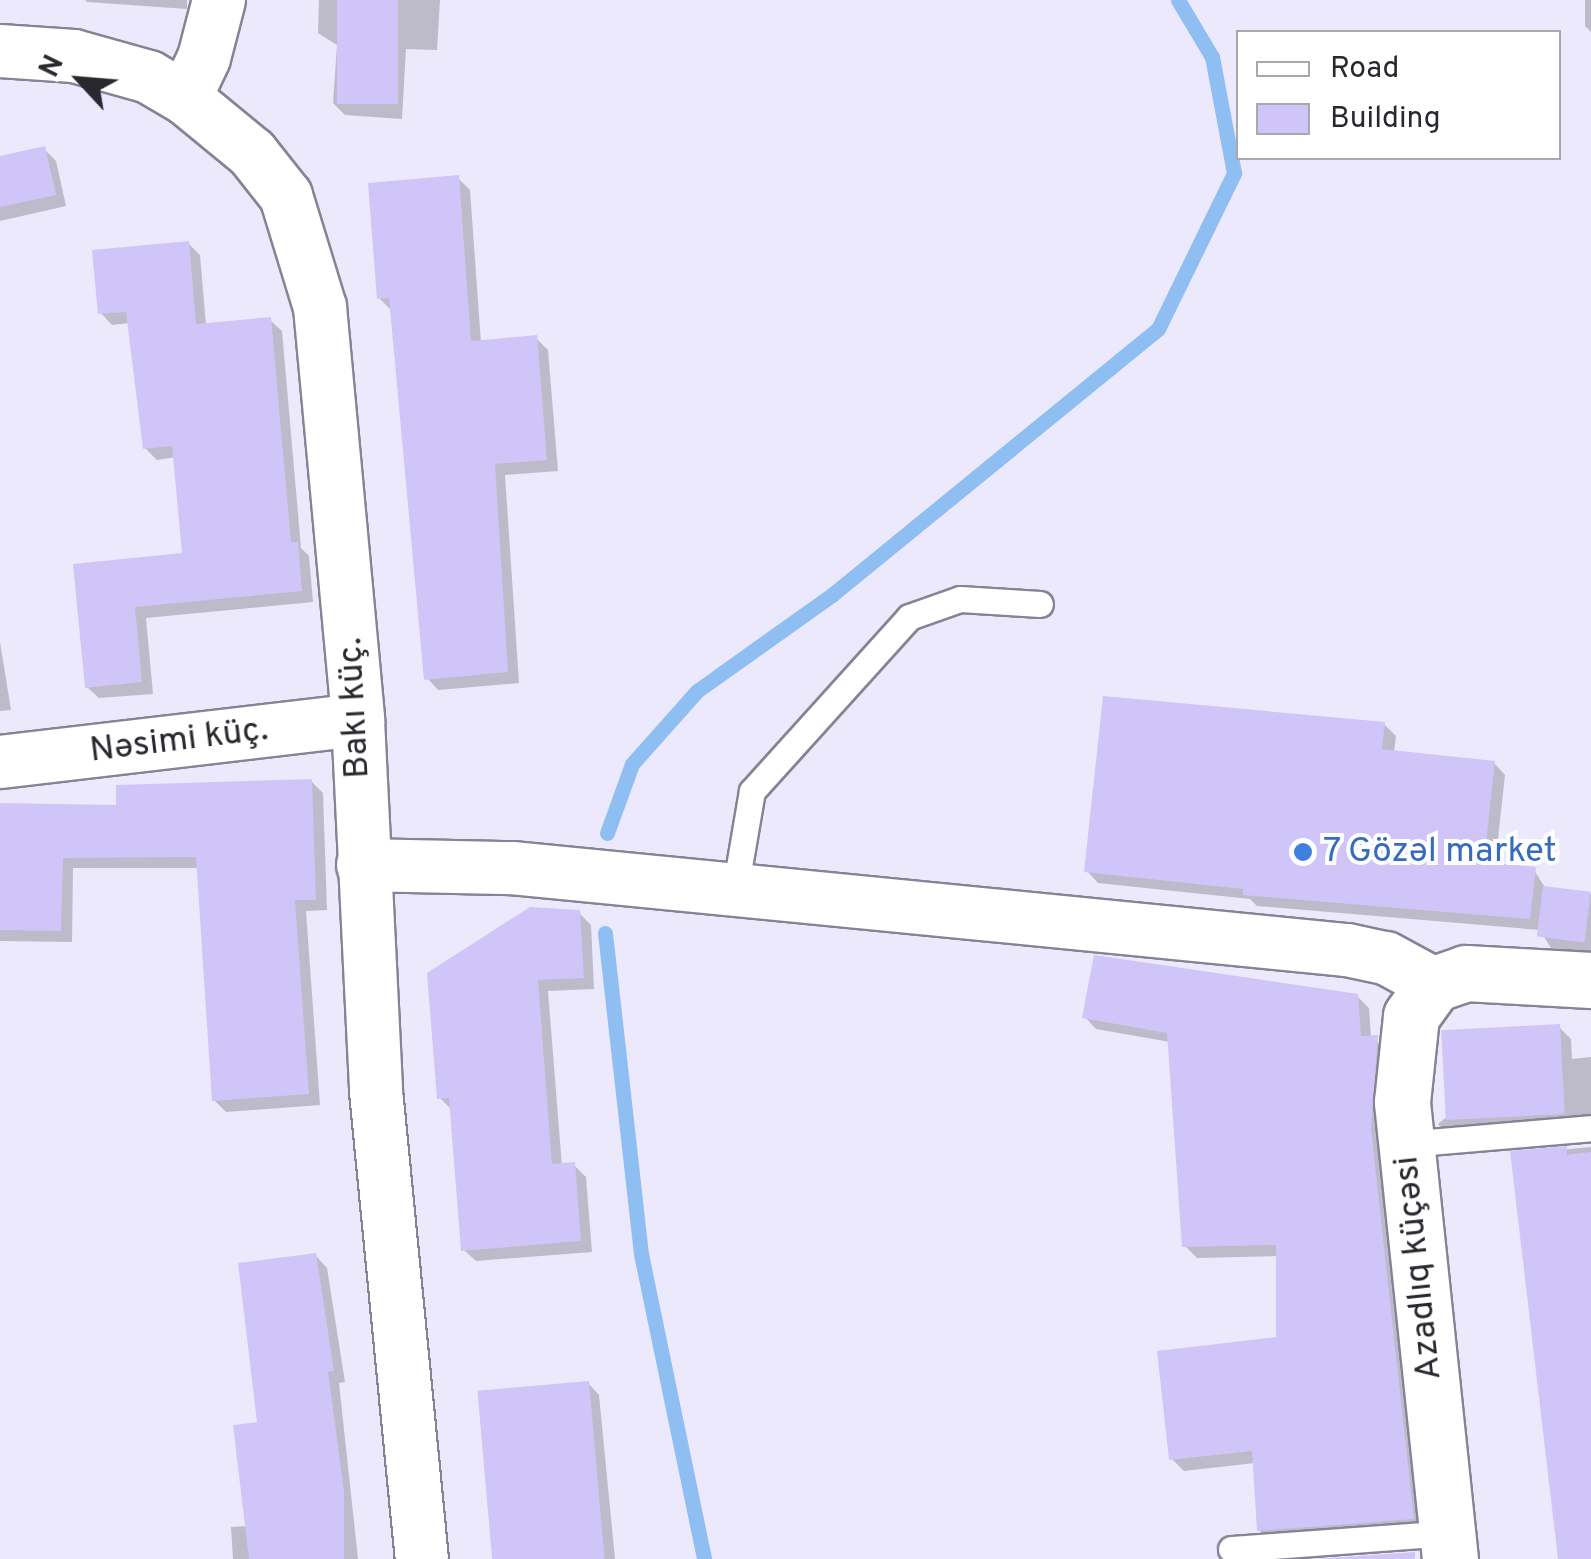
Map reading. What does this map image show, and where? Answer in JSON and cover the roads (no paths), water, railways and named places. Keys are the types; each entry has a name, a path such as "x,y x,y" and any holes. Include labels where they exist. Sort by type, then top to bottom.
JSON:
{"street":[{"path":"185,98 204,58 219,0"},
{"name":"Bakı küç.","path":"0,51 74,56 149,77 185,98 252,153 286,196 320,307 358,720 376,1091 422,1559"},
{"name":"Nəsimi küç.","path":"0,762 358,720"},
{"path":"363,865 441,863 1347,950 1386,958 1434,984 1496,970 1591,980"},
{"name":"Azadlıq küçəsi","path":"1434,984 1411,1016 1404,1050 1406,1144 1449,1546"}],"lane":[{"path":"735,890 752,791 909,617 960,598 1040,604"},
{"path":"1406,1144 1591,1128"},
{"path":"1232,1549 1449,1546"}],"waterway":[{"path":"607,833 632,764 697,691 833,594 1158,329 1234,173 1212,57 1178,0"},
{"path":"605,933 641,1254 704,1559"}],"place":[{"name":"7 Gözəl market","path":"1303,852"}]}
